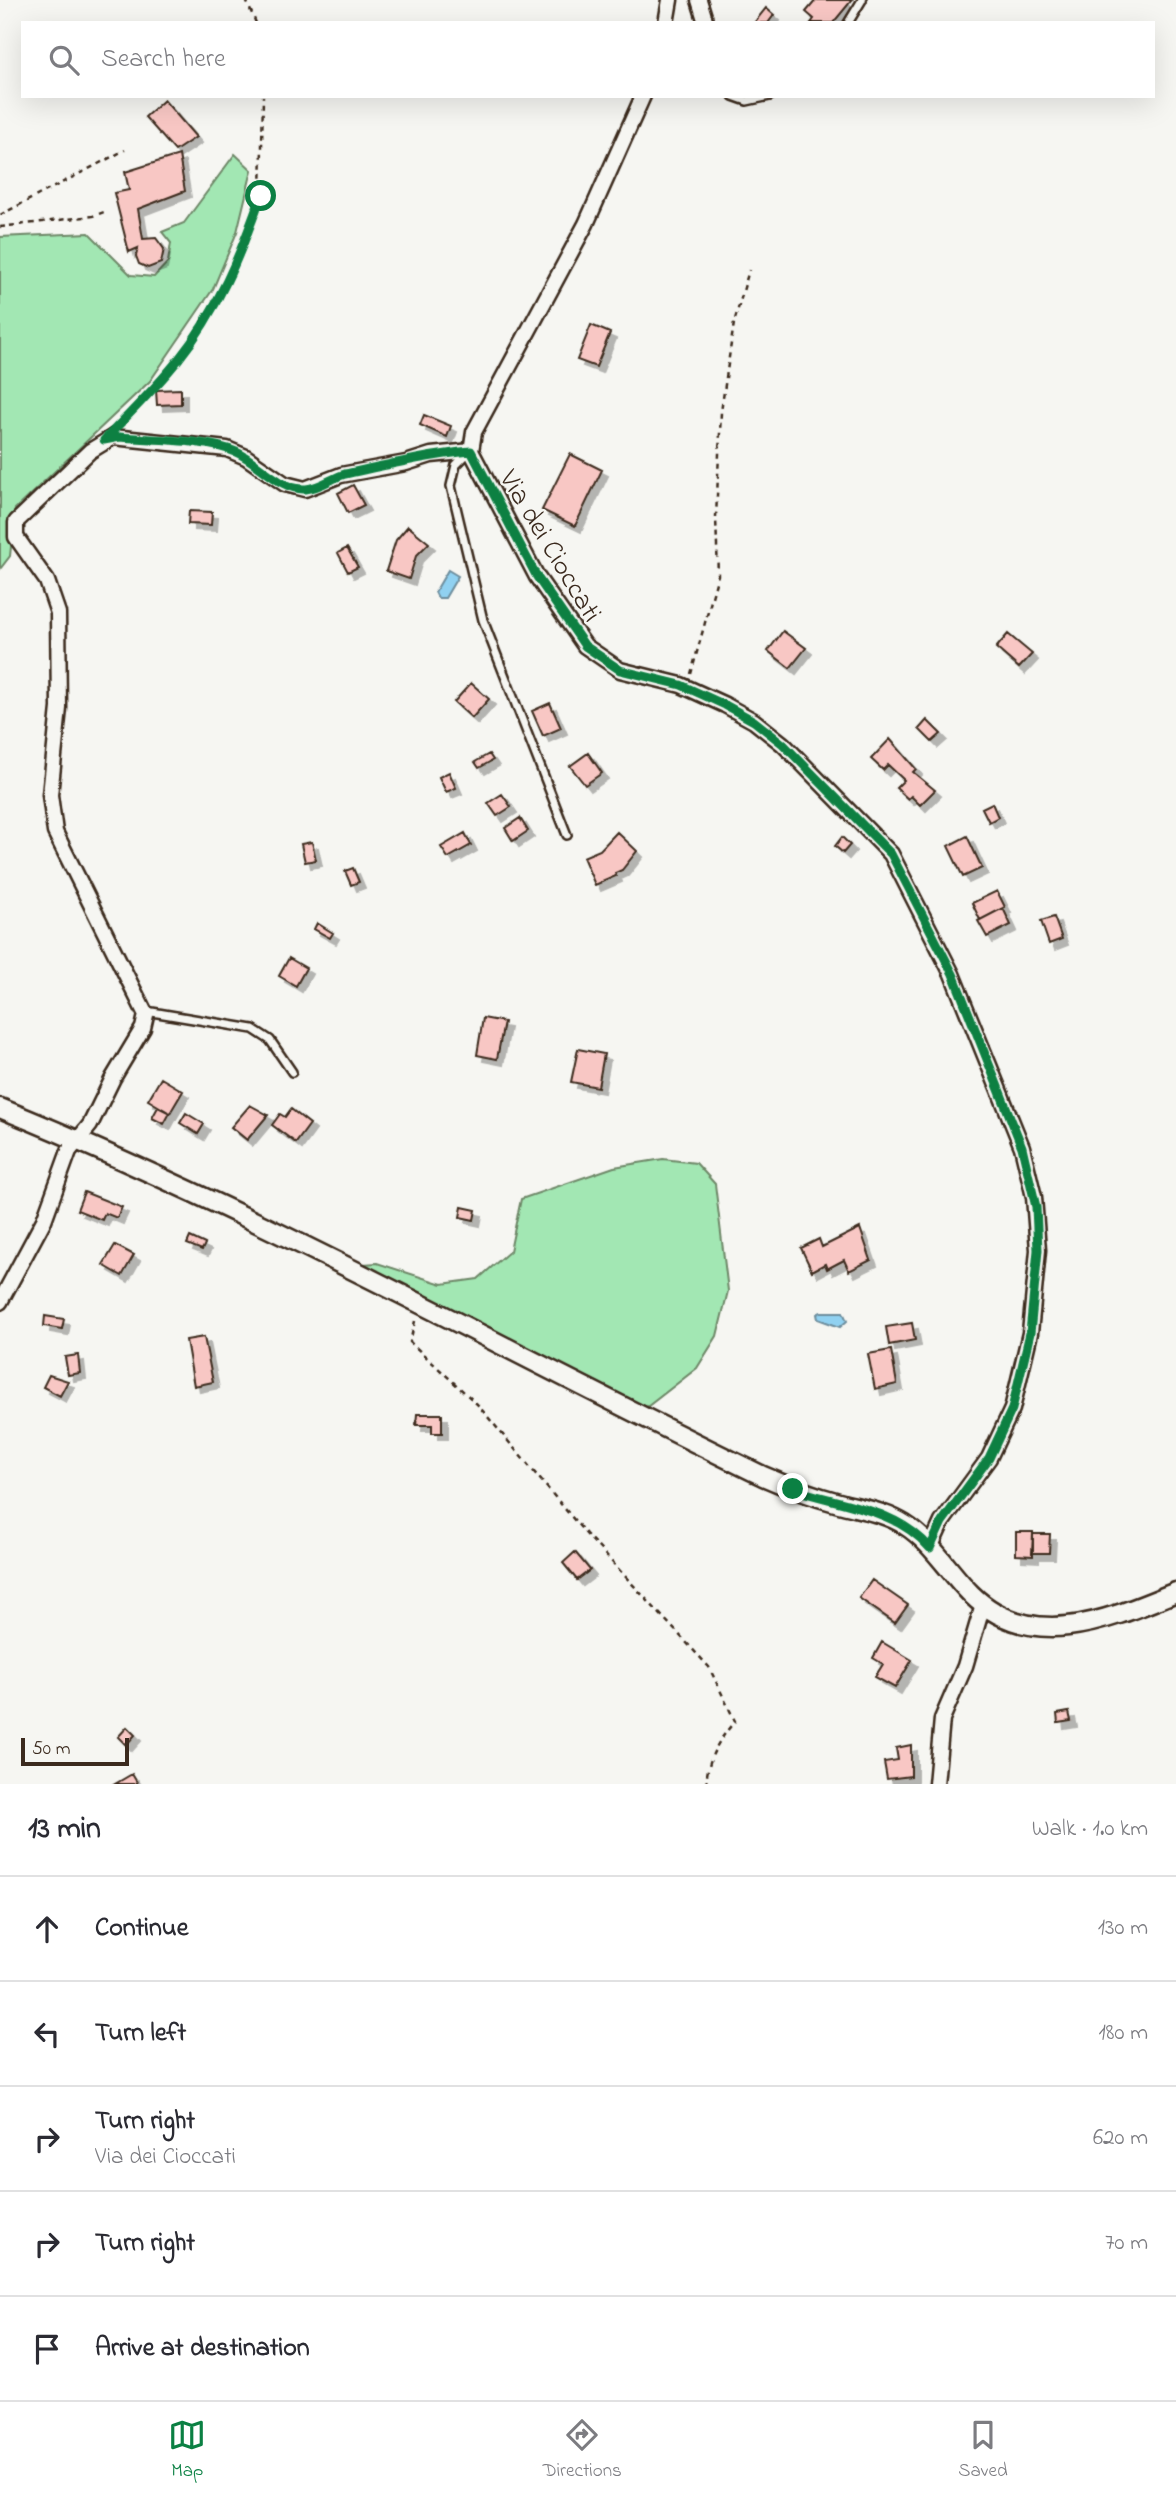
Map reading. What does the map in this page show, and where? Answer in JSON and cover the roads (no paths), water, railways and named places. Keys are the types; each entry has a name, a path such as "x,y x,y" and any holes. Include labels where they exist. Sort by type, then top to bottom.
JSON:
{"street":[{"path":"666,21 670,0"},
{"path":"699,0 705,21"},
{"name":"Via dei Cioccati","path":"642,98 582,233 474,432 471,451 537,577 585,646 620,670 687,687 740,713 775,736 891,854 948,964 1022,1147 1034,1197 1038,1234 1034,1304 1023,1372 1008,1419 994,1450 942,1522 930,1548"},
{"path":"0,1302 44,1220 69,1151 90,1125 113,1078 143,1028 146,1011 55,832 50,795 59,700 58,613 50,586 14,532 16,522 104,440 120,437 227,449 246,457 285,484 305,489 341,475 406,463 431,455 471,451"},
{"path":"0,1108 78,1139 422,1305 763,1476 808,1494 894,1519 914,1531 983,1605 1023,1622 1074,1626 1102,1621 1176,1592"},
{"path":"936,1784 938,1746 944,1713 965,1666 983,1605"}],"lane":[{"path":"849,21 862,0"},
{"path":"739,98 747,101 761,98"},
{"path":"471,451 456,465 451,486 483,620 567,835"},
{"path":"146,1011 253,1029 270,1040 292,1072"}],"water":[{"path":"448,570 458,576 445,598 438,598 435,592"},
{"path":"843,1312 847,1321 840,1327 818,1319 817,1314"}]}
